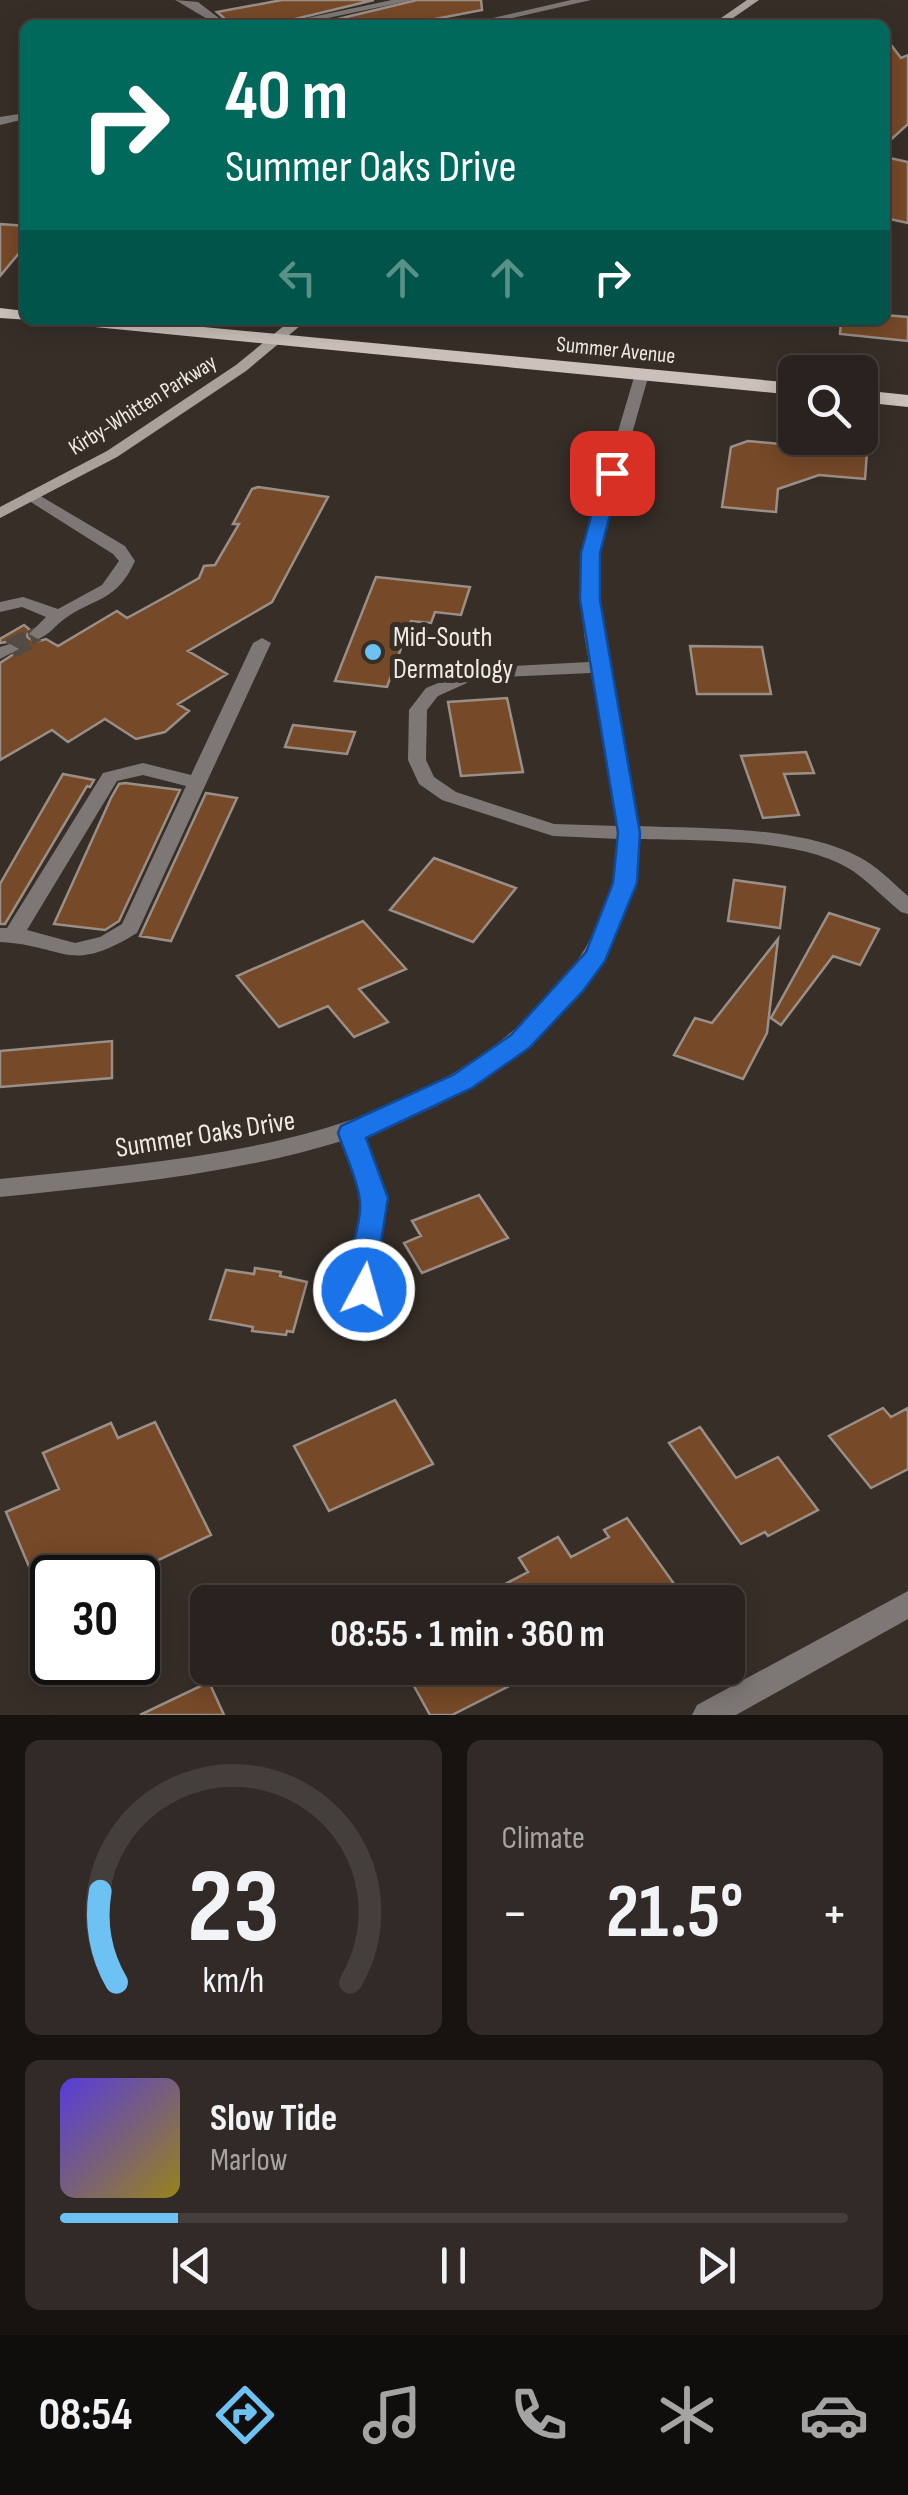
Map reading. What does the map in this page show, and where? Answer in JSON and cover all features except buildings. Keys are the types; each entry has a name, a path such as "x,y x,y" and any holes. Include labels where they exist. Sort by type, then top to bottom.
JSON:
{"main road":[{"path":"724,20 754,0"},
{"name":"Summer Avenue","path":"130,325 778,388"},
{"name":"Kirby-Whitten Parkway","path":"0,513 112,454 241,368 293,325"},
{"path":"878,398 908,401"}],"street":[{"path":"180,0 194,4 217,20"},
{"path":"306,20 408,0"},
{"path":"491,20 586,0"},
{"name":"Summer Oaks Drive","path":"0,1188 252,1158 351,1133 462,1082 520,1042 597,955 625,883 629,833 592,621 590,553 642,374"},
{"path":"32,496 119,550 127,561 122,576 94,600 58,615 38,634"},
{"path":"0,607 23,602 58,615"},
{"path":"197,783 143,769 110,777 7,935 65,952 100,948 130,928 262,643"},
{"path":"601,667 492,671 444,684 422,700 418,710 417,760 426,780 449,796 535,827 733,836 802,844 858,865 908,907"},
{"path":"351,1133 374,1198 362,1274 376,1323"},
{"path":"707,1715 908,1604"}],"tunnel":[{"path":"30,638 38,634"},
{"path":"10,649 35,636"}],"place":[{"name":"Mid-South Dermatology","path":"373,652"}],"route":[{"path":"364,1290 362,1274 374,1198 351,1133 462,1082 520,1042 597,955 625,883 629,833 590,600 590,553 612,473"}]}
